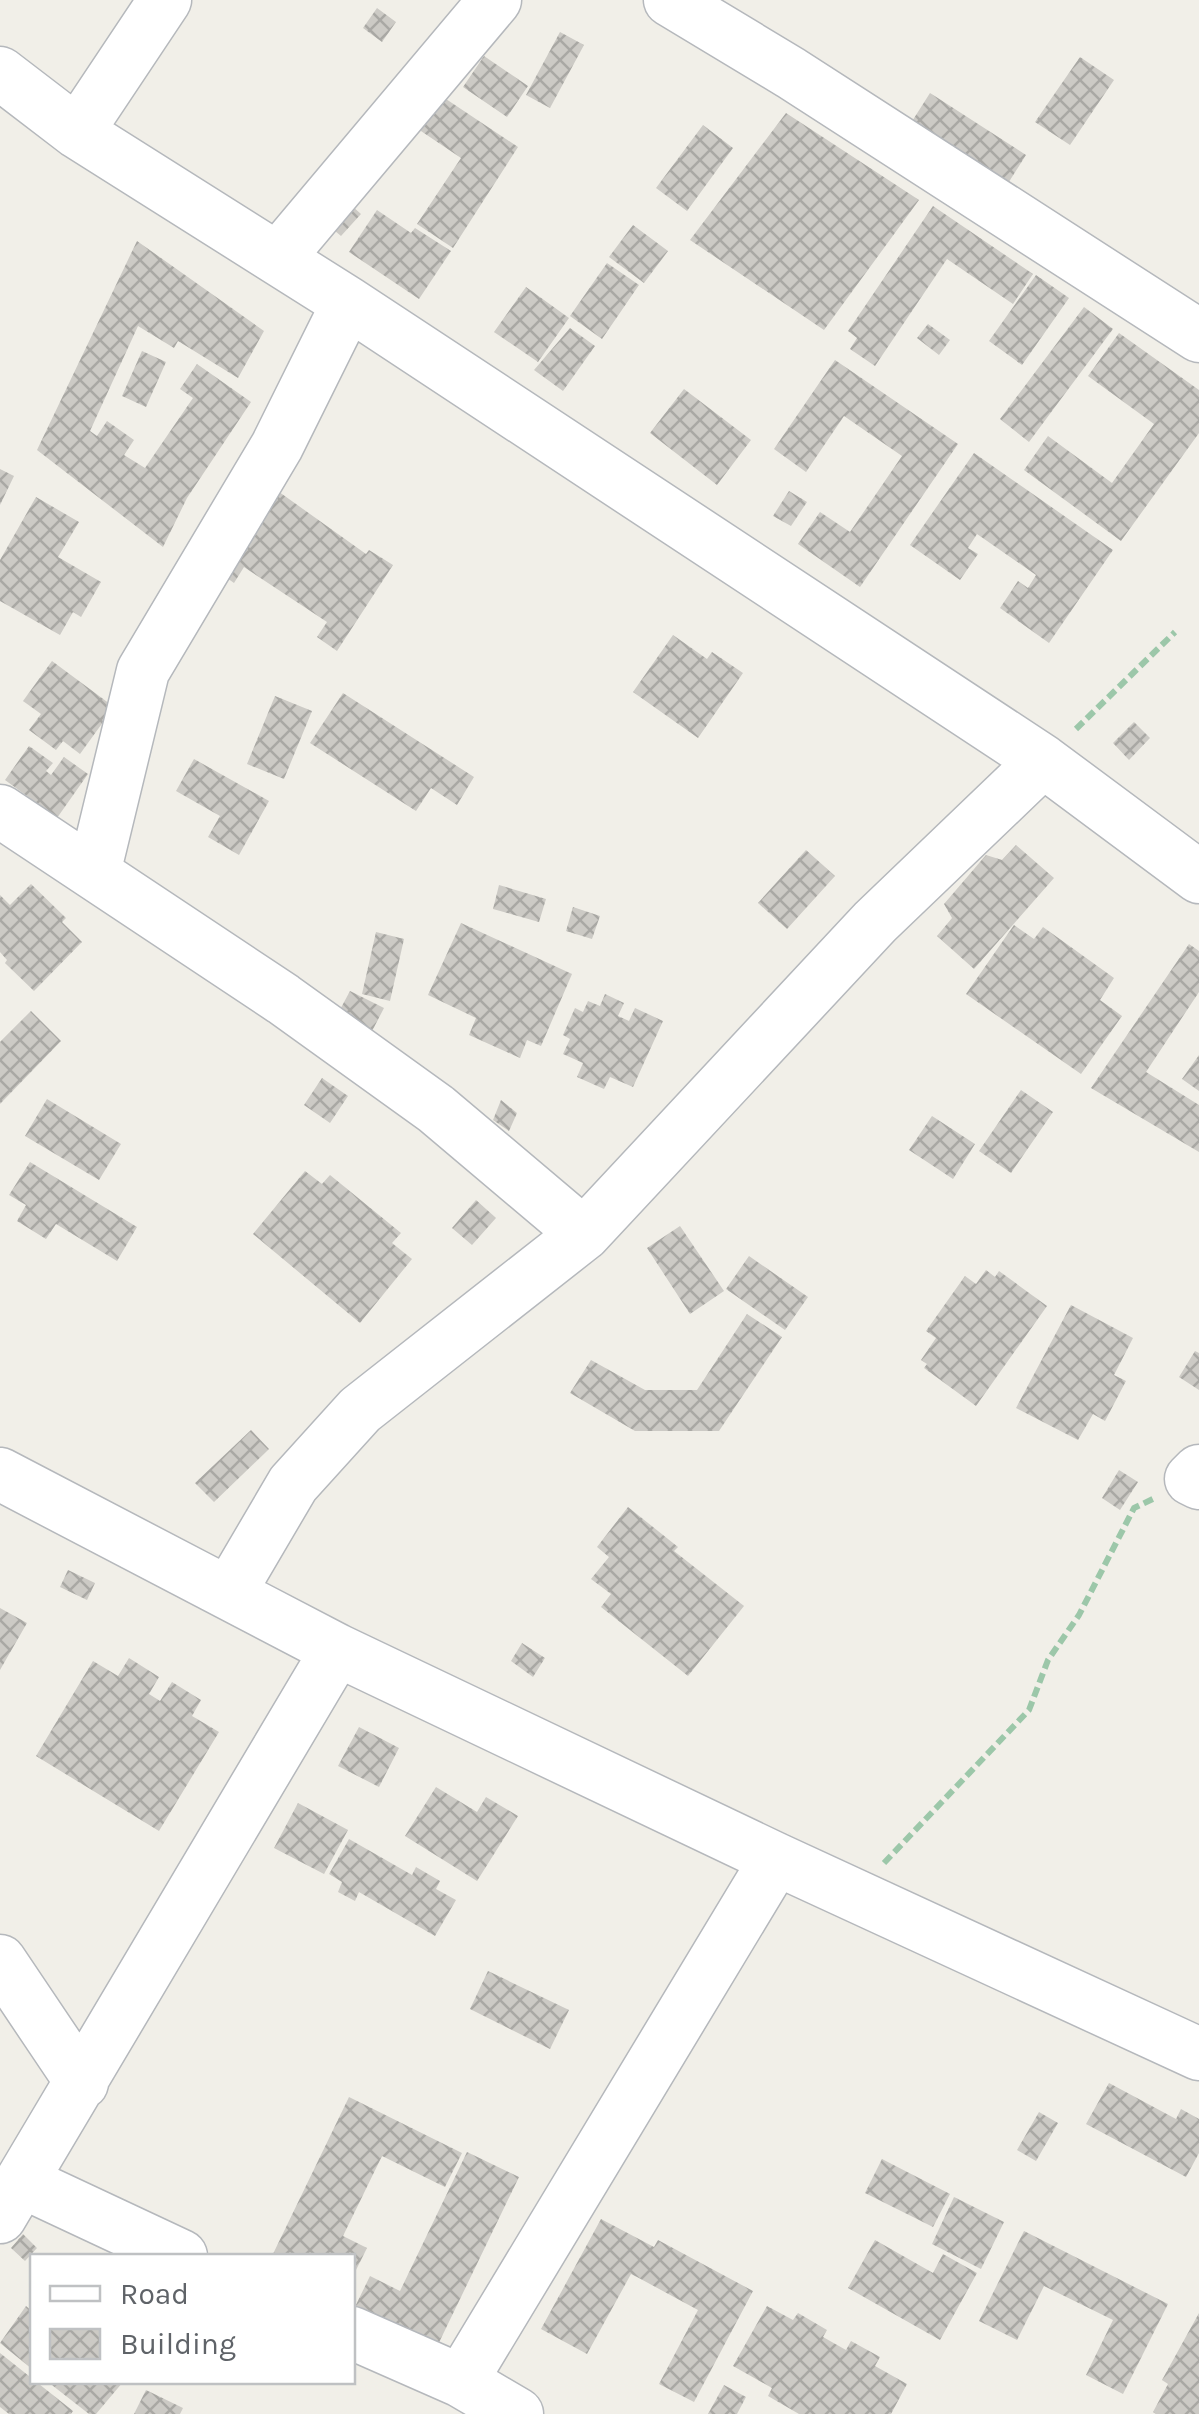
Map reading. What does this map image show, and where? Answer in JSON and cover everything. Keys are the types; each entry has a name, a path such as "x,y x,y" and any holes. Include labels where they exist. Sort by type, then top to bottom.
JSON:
{"street":[{"path":"77,132 165,0"},
{"path":"278,258 496,0"},
{"path":"670,0 791,73 1199,336"},
{"path":"0,73 77,132 348,303 1043,760 1199,877"},
{"path":"94,873 143,671 277,446 348,303"},
{"path":"229,1593 293,1484 360,1410 584,1234 876,922 1043,760"},
{"path":"0,811 283,999 436,1109 584,1234"},
{"path":"0,1474 338,1650 776,1859 1199,2054"},
{"path":"174,2254 11,2200 338,1650"},
{"path":"461,2382 776,1859"},
{"path":"0,1960 82,2083"},
{"path":"355,2335 461,2382 518,2414"}],"path":[{"path":"1043,760 1175,632"},
{"path":"856,1896 1029,1710 1048,1660 1079,1616 1134,1508 1196,1478"}],"building":[{"path":"377,8 396,22 382,42 363,28"},
{"path":"560,32 584,45 550,108 526,95"},
{"path":"484,56 528,86 507,117 463,87"},
{"path":"1080,57 1114,80 1070,145 1035,122"},
{"path":"437,93 518,147 453,248 417,224 461,158 415,127"},
{"path":"930,93 1026,155 1000,196 909,126"},
{"path":"786,113 919,200 824,330 690,240"},
{"path":"703,125 733,148 687,211 656,188"},
{"path":"342,197 361,214 341,236 322,220"},
{"path":"933,206 1033,274 1013,304 947,259 875,366 850,349 857,338 848,331"},
{"path":"377,210 411,233 415,228 451,251 419,299 349,252"},
{"path":"633,225 668,251 644,283 609,257"},
{"path":"137,241 264,331 238,378 178,341 174,348 138,326 90,431 97,436 107,421 134,440 124,455 145,468 193,398 180,389 197,364 251,402 187,498 163,547 37,450"},
{"path":"607,263 639,285 602,339 570,316"},
{"path":"1036,275 1069,298 1022,365 989,341"},
{"path":"526,287 569,318 538,362 494,332"},
{"path":"1084,307 1113,329 1029,442 1000,419"},
{"path":"928,324 950,340 939,355 917,338"},
{"path":"570,328 595,346 563,391 534,370"},
{"path":"1119,333 1199,390 1199,433 1121,541 1024,470 1048,436 1112,483 1154,424 1088,376"},
{"path":"142,351 166,362 146,407 122,396"},
{"path":"835,360 958,444 860,587 798,544 820,512 850,532 902,456 844,416 806,472 774,449"},
{"path":"684,389 751,440 717,485 650,433"},
{"path":"974,453 1113,550 1049,643 1000,608 1018,581 1028,588 1036,575 977,534 968,548 978,554 960,580 910,545"},
{"path":"0,469 14,476 0,505"},
{"path":"268,484 366,554 369,550 393,565 337,651 317,637 327,622 244,567 234,583 213,568"},
{"path":"789,491 807,502 791,526 773,516"},
{"path":"36,497 79,522 58,557 101,582 81,617 73,612 60,635 0,601 0,560"},
{"path":"673,635 707,659 712,652 743,673 698,738 633,692"},
{"path":"52,661 114,707 80,754 63,741 56,750 29,730 41,714 23,701"},
{"path":"343,693 474,777 457,805 431,788 416,811 310,743"},
{"path":"275,696 312,711 284,779 247,764"},
{"path":"1134,722 1150,738 1129,760 1113,743"},
{"path":"29,746 53,763 46,771 51,775 64,757 88,774 57,818 5,780"},
{"path":"194,759 269,801 239,855 208,837 220,816 176,791"},
{"path":"1016,845 1054,878 974,969 937,936 952,918 944,904 986,855 1002,860"},
{"path":"806,850 835,876 787,929 758,903"},
{"path":"31,884 66,918 62,922 82,942 34,991 5,963 7,960 0,952 0,895 10,905"},
{"path":"499,885 546,899 539,922 493,909"},
{"path":"573,907 600,916 592,939 566,931"},
{"path":"461,923 572,974 541,1046 527,1040 520,1058 469,1035 476,1018 428,995"},
{"path":"1014,925 1034,939 1043,927 1114,978 1100,1000 1122,1016 1081,1074 966,994"},
{"path":"376,932 404,939 390,1001 362,994"},
{"path":"1189,944 1199,951 1199,992 1146,1072 1199,1105 1199,1152 1091,1088"},
{"path":"350,991 384,1008 370,1035 336,1017"},
{"path":"605,994 624,1003 618,1016 629,1021 635,1008 663,1021 633,1087 610,1077 604,1089 577,1077 583,1063 563,1054 570,1039 563,1035 575,1008 583,1012 588,1001 600,1006"},
{"path":"31,1011 61,1041 0,1104 0,1042"},
{"path":"1199,1055 1199,1091 1182,1079"},
{"path":"322,1078 348,1096 330,1123 304,1105"},
{"path":"1021,1090 1053,1112 1011,1173 979,1151"},
{"path":"47,1099 121,1144 99,1180 25,1136"},
{"path":"501,1100 517,1113 509,1131 493,1120"},
{"path":"932,1116 975,1144 953,1179 909,1150"},
{"path":"30,1162 137,1227 117,1261 56,1224 46,1239 17,1221 26,1205 9,1195"},
{"path":"305,1171 322,1184 330,1175 401,1233 392,1243 412,1259 360,1323 253,1234"},
{"path":"476,1200 496,1218 472,1245 452,1228"},
{"path":"680,1226 724,1291 690,1314 647,1248"},
{"path":"749,1256 808,1297 785,1330 726,1289"},
{"path":"986,1270 995,1277 999,1271 1047,1306 976,1406 924,1368 927,1364 921,1360 936,1338 926,1331 965,1276 976,1284"},
{"path":"1071,1305 1133,1338 1114,1375 1126,1381 1105,1421 1093,1414 1078,1440 1016,1408"},
{"path":"747,1314 782,1337 719,1431 635,1431 570,1393 591,1360 645,1390 697,1390"},
{"path":"1195,1351 1199,1353 1199,1390 1179,1377"},
{"path":"251,1430 269,1449 214,1502 195,1483"},
{"path":"1119,1470 1138,1482 1120,1510 1102,1498"},
{"path":"628,1507 678,1547 674,1551 744,1606 688,1676 601,1607 611,1594 591,1579 609,1557 597,1547"},
{"path":"68,1570 95,1583 87,1600 60,1587"},
{"path":"0,1608 27,1623 0,1670"},
{"path":"522,1643 545,1658 533,1677 511,1661"},
{"path":"129,1658 159,1677 149,1694 160,1701 172,1682 201,1700 192,1716 219,1732 159,1831 36,1756 93,1661 118,1676"},
{"path":"359,1727 399,1748 379,1787 338,1766"},
{"path":"436,1787 477,1812 486,1797 518,1816 477,1881 405,1836"},
{"path":"298,1803 348,1830 324,1874 274,1848"},
{"path":"349,1839 412,1875 416,1867 440,1881 436,1889 456,1900 435,1936 359,1892 355,1901 338,1892 342,1882 329,1874"},
{"path":"488,1971 569,2010 550,2049 470,2009"},
{"path":"1109,2083 1176,2119 1181,2109 1199,2119 1199,2153 1186,2177 1086,2124"},
{"path":"349,2097 462,2153 445,2187 382,2156 343,2236 367,2248 355,2272 355,2254 273,2254"},
{"path":"1039,2112 1058,2123 1036,2161 1017,2150"},
{"path":"467,2152 519,2177 432,2357 355,2315 370,2276 400,2291"},
{"path":"882,2159 950,2194 933,2227 865,2193"},
{"path":"954,2197 1004,2222 981,2269 932,2244"},
{"path":"601,2219 654,2247 658,2240 753,2291 694,2402 659,2384 698,2310 631,2274 587,2354 541,2329"},
{"path":"1024,2231 1168,2304 1123,2394 1086,2375 1113,2320 1044,2286 1017,2340 979,2321"},
{"path":"23,2234 37,2248 25,2261 11,2248"},
{"path":"875,2240 933,2273 943,2254 977,2273 940,2340 848,2288"},
{"path":"26,2306 30,2309 30,2367 0,2343"},
{"path":"767,2306 793,2320 798,2313 827,2330 823,2337 846,2350 851,2341 880,2357 875,2366 907,2384 891,2414 799,2414 768,2396 772,2388 733,2366"},
{"path":"1199,2313 1199,2414 1156,2414 1153,2412 1168,2384 1162,2380"},
{"path":"0,2353 30,2377 30,2384 39,2384 73,2411 9,2414 0,2407"},
{"path":"51,2384 121,2384 96,2414 89,2414"},
{"path":"724,2385 746,2397 737,2414 708,2414"},
{"path":"146,2390 183,2408 180,2414 134,2414"}]}
